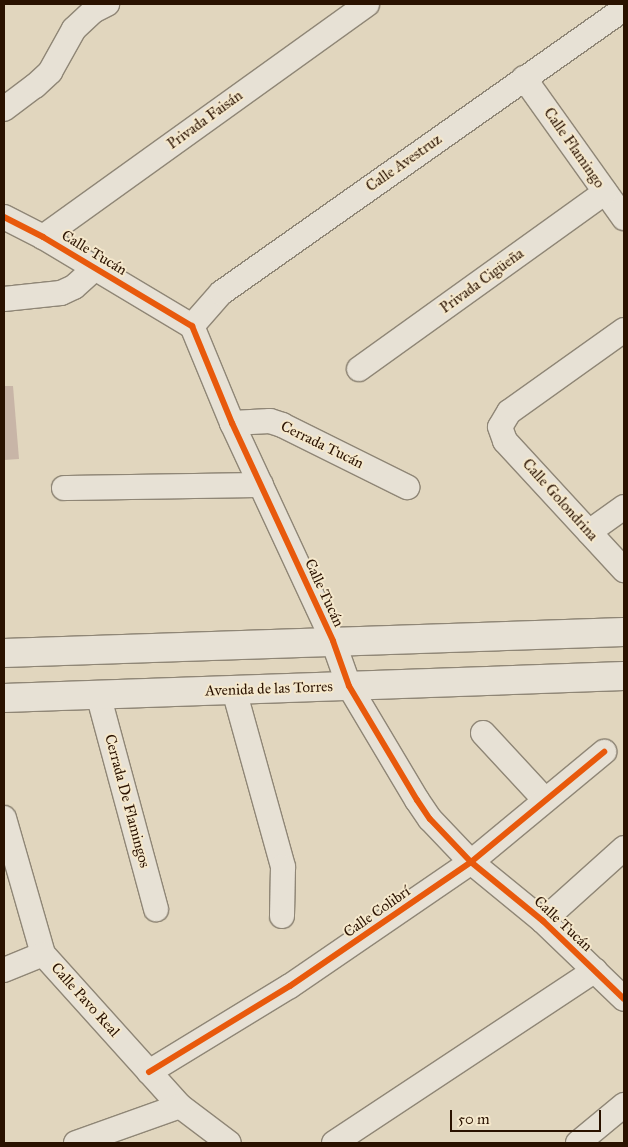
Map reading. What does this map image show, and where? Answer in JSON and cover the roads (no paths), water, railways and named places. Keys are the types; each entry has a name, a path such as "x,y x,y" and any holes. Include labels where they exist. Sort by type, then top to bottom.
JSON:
{"main road":[{"path":"4,653 624,632"},
{"name":"Avenida de las Torres","path":"4,698 624,676"}],"street":[{"path":"4,109 35,86 50,72 74,29 93,11 107,4"},
{"name":"Privada Faisán","path":"43,237 367,4"},
{"name":"Calle Avestruz","path":"192,326 221,293 624,9"},
{"name":"Calle Flamingo","path":"524,78 624,218"},
{"name":"Privada Cigüeña","path":"358,369 605,192"},
{"name":"Calle Tucán","path":"4,216 43,237 192,326 232,423 333,641 349,686 417,800 430,818 471,862 543,921 624,999"},
{"path":"4,299 60,292 74,287 95,268"},
{"name":"Calle Golondrina","path":"624,330 509,412 500,427 505,441 624,570"},
{"name":"Cerrada Tucán","path":"232,423 270,421 282,425 407,487"},
{"path":"64,488 261,485"},
{"path":"589,532 624,507"},
{"path":"234,690 283,867 282,916"},
{"name":"Cerrada De Flamingos","path":"98,694 156,909"},
{"path":"483,733 544,800"},
{"name":"Calle Colibrí","path":"149,1072 290,986 471,862 604,752"},
{"name":"Calle Pavo Real","path":"4,818 43,954 180,1106 229,1143"},
{"path":"543,921 624,848"},
{"path":"4,970 43,954"},
{"path":"334,1143 595,970"},
{"path":"578,1143 624,1104"},
{"path":"76,1143 180,1106"}]}
